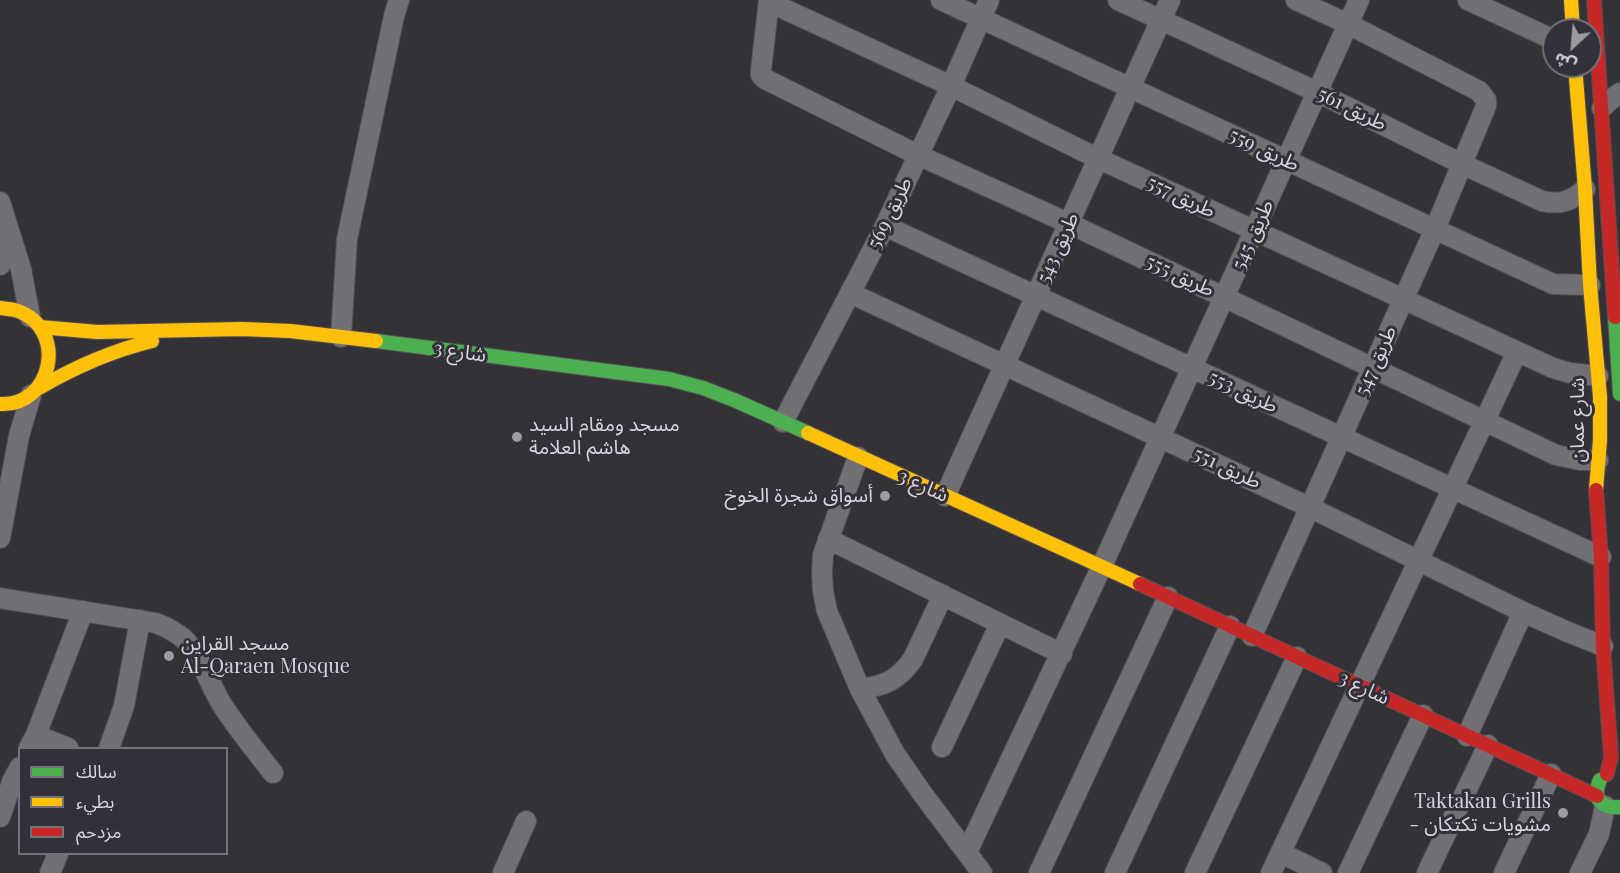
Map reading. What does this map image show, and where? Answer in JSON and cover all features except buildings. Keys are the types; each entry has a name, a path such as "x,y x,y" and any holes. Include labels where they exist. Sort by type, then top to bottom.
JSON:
{"street":[{"path":"341,338 347,239 391,28 399,0"},
{"name":"طريق 559","path":"941,0 1552,284 1590,285"},
{"name":"طريق 569","path":"783,422 885,226 989,0"},
{"name":"طريق 561","path":"1118,0 1317,92 1542,201 1565,202 1576,198 1585,189"},
{"name":"طريق 543","path":"945,496 1170,0"},
{"path":"1296,0 1348,24"},
{"name":"طريق 545","path":"967,852 1062,654 1359,0"},
{"path":"1468,0 1542,34"},
{"path":"1571,0 1572,18"},
{"name":"شارع عمان","path":"1594,0 1616,263 1620,394"},
{"name":"طريق 555","path":"769,1 761,70 761,75 765,80 918,155 1068,223 1563,457 1598,460"},
{"name":"طريق 557","path":"769,1 951,86 1097,158 1553,368 1570,373 1598,376"},
{"name":"طريق 547","path":"1252,636 1435,229 1486,106 1483,95 1473,88 1348,24"},
{"name":"شارع عمان","path":"1576,78 1601,418 1596,486 1601,557 1603,646 1614,774 1597,785 1607,803"},
{"path":"1602,108 1620,93"},
{"path":"0,202 35,322 46,336 50,358 48,368 35,392 19,436 0,538"},
{"path":"0,264 5,246 6,222"},
{"name":"طريق 553","path":"885,226 1601,557"},
{"name":"طريق 551","path":"850,293 1311,508 1523,612 1603,646"},
{"name":"شارع 3","path":"0,308 18,311 35,322 58,330 95,332 232,328 273,330 392,343 669,380 703,388 1168,597 1551,774 1607,803"},
{"name":"شارع 3","path":"0,404 18,402 66,371 95,358 126,347 206,329"},
{"path":"1271,873 1517,351"},
{"path":"858,457 824,555 822,573 827,611 860,688 895,754 982,873"},
{"path":"828,539 1062,654"},
{"path":"860,688 880,686 890,682 907,668 943,595"},
{"path":"1039,873 1168,597"},
{"path":"0,598 140,620 156,623 171,630 194,652 222,704 273,773"},
{"path":"62,747 33,742 83,611"},
{"path":"1467,736 1523,612"},
{"path":"109,747 124,706 140,620"},
{"path":"1602,620 1620,621"},
{"path":"942,747 1000,624"},
{"path":"1115,873 1230,626"},
{"path":"1195,873 1297,657"},
{"path":"1348,873 1423,715"},
{"path":"1427,873 1488,745"},
{"path":"0,818 18,771"},
{"path":"1504,873 1551,774"},
{"path":"1580,873 1599,834 1607,803"},
{"path":"503,873 526,821"},
{"path":"1281,853 1322,873"},
{"path":"50,873 58,855"}],"traffic: fast":[{"path":"1615,317 1620,394"},
{"path":"376,341 669,379 703,388 734,400 808,433"},
{"path":"1600,780 1597,792 1600,801 1608,806 1620,807"}],"traffic: slow":[{"path":"1571,0 1572,18"},
{"path":"1576,78 1600,397 1600,440 1596,490"},
{"path":"0,308 18,311 34,320 44,334 48,349 48,365 42,381 32,393 18,402 0,404"},
{"path":"40,327 97,332 242,329 290,331 376,341"},
{"path":"39,388 94,360 152,341"},
{"path":"808,433 1140,584"}],"traffic: jam":[{"path":"1594,0 1615,317"},
{"path":"1596,490 1611,757 1607,774"},
{"path":"1140,584 1597,796"}],"place":[{"name":"مسجد ومقام السيد هاشم العلامة","path":"517,437"},
{"name":"أسواق شجرة الخوخ","path":"885,496"},
{"name":"مسجد القراين Al-Qaraen Mosque","path":"169,656"},
{"name":"Taktakan Grills - مشويات تكتكان","path":"1563,813"}]}
